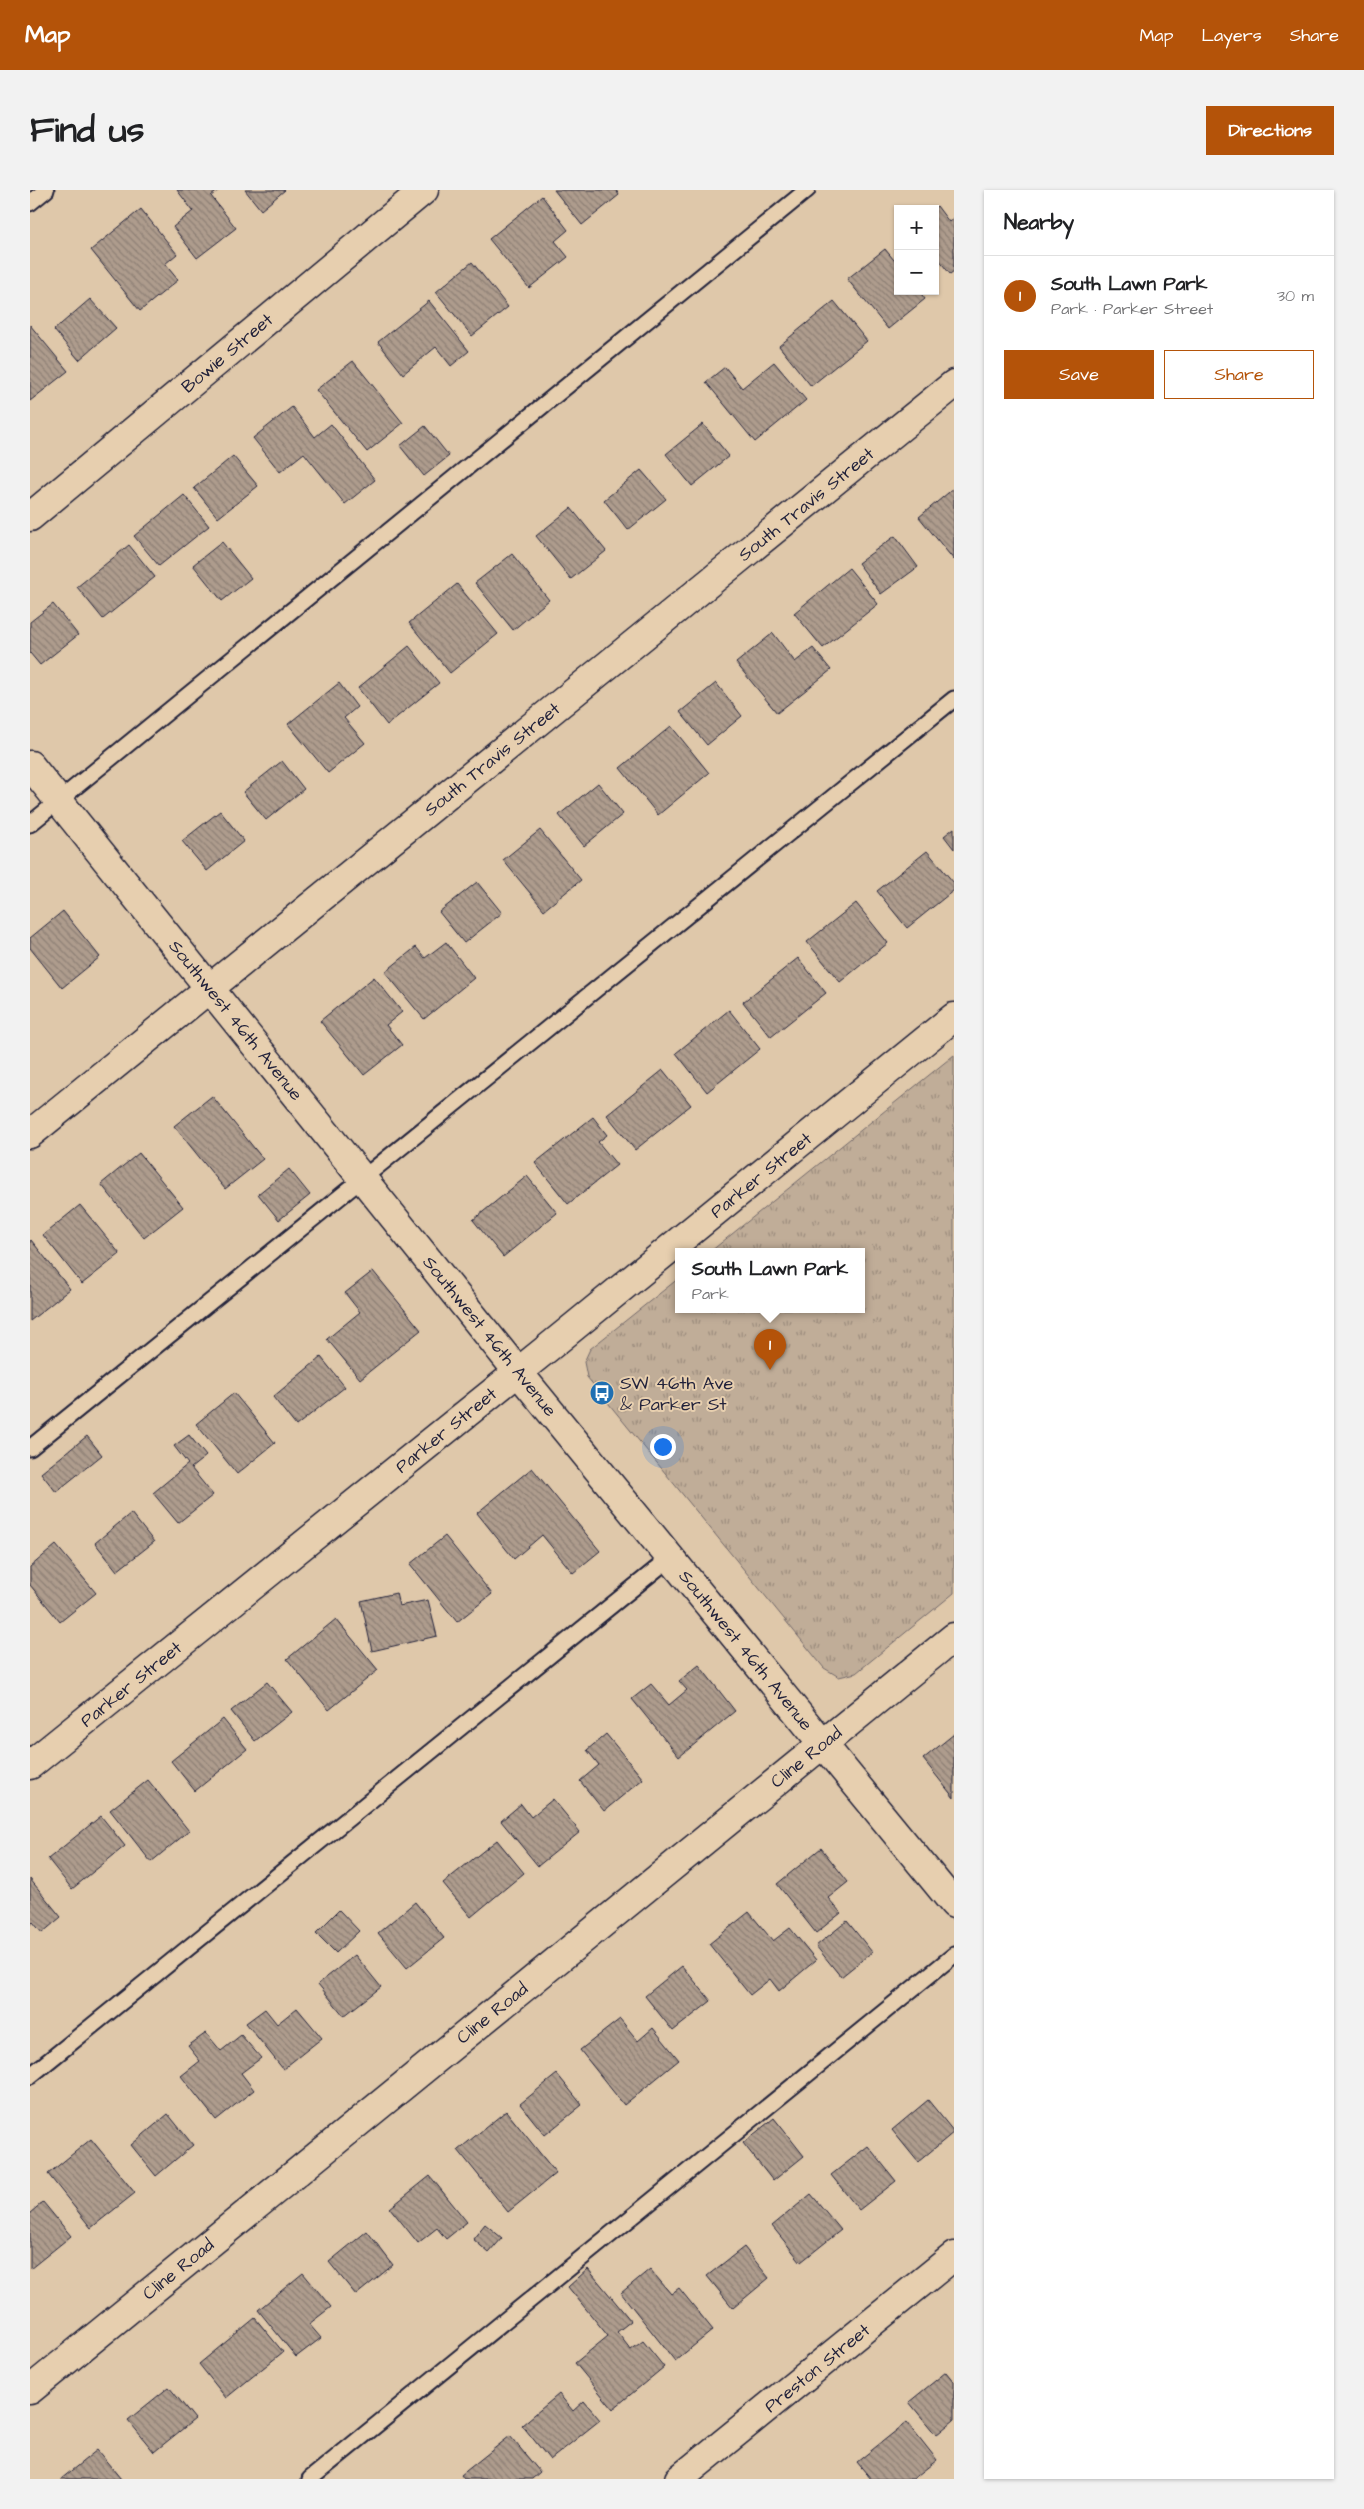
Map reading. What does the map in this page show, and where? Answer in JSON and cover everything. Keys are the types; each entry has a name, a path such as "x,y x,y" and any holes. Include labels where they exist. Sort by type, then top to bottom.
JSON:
{"street":[{"name":"Bowie Street","path":"30,517 424,190"},
{"name":"South Travis Street","path":"30,1134 954,384"},
{"name":"Southwest 46th Avenue","path":"30,765 518,1372 954,1904"},
{"name":"Parker Street","path":"30,1765 518,1372 954,1017"},
{"name":"Cline Road","path":"30,2390 954,1637"},
{"name":"Preston Street","path":"679,2479 954,2256"}],"lane":[{"path":"30,203 46,190"},
{"path":"30,824 807,190"},
{"path":"30,1448 954,699"},
{"path":"30,2076 670,1558"},
{"path":"310,2479 954,1955"}],"green space":[{"path":"954,1055 954,1593 856,1673 839,1677 824,1668 587,1377 584,1362 590,1349 675,1281 675,1313 865,1313 865,1248 715,1248"}],"building":[{"path":"177,190 219,190 211,196 236,228 197,258 173,227 193,211"},
{"path":"245,190 285,190 261,210"},
{"path":"554,190 616,190 619,195 582,225"},
{"path":"542,196 568,230 555,241 568,257 529,288 489,239"},
{"path":"141,209 177,254 165,264 178,280 140,311 91,250"},
{"path":"939,209 949,222 954,218 954,271 950,274 939,260"},
{"path":"885,249 894,260 894,295 922,295 925,299 888,329 847,279"},
{"path":"472,262 508,307 472,336 436,292"},
{"path":"90,299 116,328 79,360 54,330"},
{"path":"429,301 469,351 451,366 436,347 403,374 378,342"},
{"path":"834,301 867,341 811,386 779,346"},
{"path":"30,325 68,371 30,401"},
{"path":"353,361 403,423 367,452 316,390"},
{"path":"774,362 806,400 755,442 706,382 725,367 742,388"},
{"path":"292,407 315,437 331,424 375,480 345,504 304,453 280,472 253,438"},
{"path":"703,424 729,456 692,486 666,454"},
{"path":"425,426 449,456 424,476 400,446"},
{"path":"233,456 258,486 218,518 194,488"},
{"path":"641,470 666,499 628,530 604,500"},
{"path":"954,488 954,560 919,517"},
{"path":"184,495 209,526 159,566 134,536"},
{"path":"571,508 606,551 571,579 536,536"},
{"path":"895,536 918,567 881,594 858,563"},
{"path":"222,542 251,578 222,601 193,565"},
{"path":"129,545 155,577 103,619 77,587"},
{"path":"512,554 549,600 513,630 475,583"},
{"path":"849,568 878,604 823,648 794,613"},
{"path":"457,584 498,634 450,673 409,623"},
{"path":"53,604 78,635 40,665 30,653 30,622"},
{"path":"773,633 795,662 813,648 831,670 777,713 736,663"},
{"path":"409,646 439,683 387,725 358,688"},
{"path":"339,683 357,707 344,718 365,743 328,773 288,724"},
{"path":"716,683 742,716 707,745 680,712"},
{"path":"671,726 709,773 658,815 620,768"},
{"path":"282,761 304,789 266,820 243,792"},
{"path":"598,783 623,814 584,846 559,815"},
{"path":"220,811 244,841 207,871 182,841"},
{"path":"954,828 954,849 944,836"},
{"path":"540,830 581,880 544,910 503,860"},
{"path":"927,851 954,883 954,890 907,928 877,891"},
{"path":"477,882 502,913 464,943 439,912"},
{"path":"856,903 888,943 840,982 807,942"},
{"path":"63,911 100,957 62,988 30,948 30,938"},
{"path":"446,942 474,978 424,1019 385,972 416,947 425,958"},
{"path":"798,958 826,993 771,1037 743,1002"},
{"path":"374,977 402,1012 386,1025 402,1045 364,1075 320,1021"},
{"path":"729,1010 760,1049 707,1092 676,1053"},
{"path":"663,1070 691,1105 635,1150 607,1115"},
{"path":"212,1096 263,1159 225,1189 174,1126"},
{"path":"593,1117 607,1135 598,1142 617,1165 568,1204 535,1163"},
{"path":"139,1153 183,1207 144,1238 101,1184"},
{"path":"289,1169 310,1195 279,1220 258,1194"},
{"path":"527,1176 557,1213 503,1257 473,1220"},
{"path":"80,1205 120,1254 82,1284 43,1235"},
{"path":"30,1241 70,1289 30,1321"},
{"path":"373,1271 421,1330 360,1379 327,1339 360,1312 345,1293"},
{"path":"321,1357 345,1387 296,1426 273,1397"},
{"path":"234,1393 275,1443 237,1474 196,1424"},
{"path":"189,1435 206,1456 191,1468 213,1495 178,1523 153,1493 188,1464 174,1446"},
{"path":"87,1436 102,1455 56,1492 41,1473"},
{"path":"532,1468 600,1551 573,1573 542,1535 514,1559 477,1513"},
{"path":"131,1513 154,1542 117,1571 95,1543"},
{"path":"445,1536 492,1594 457,1622 410,1564"},
{"path":"56,1545 96,1593 60,1622 30,1585 30,1567"},
{"path":"396,1593 399,1606 428,1600 437,1636 372,1651 361,1601"},
{"path":"336,1619 378,1670 329,1710 287,1659"},
{"path":"699,1665 735,1711 679,1757 632,1699 651,1684 669,1705 687,1690 679,1681"},
{"path":"267,1682 292,1712 255,1741 231,1711"},
{"path":"223,1719 247,1749 195,1791 171,1761"},
{"path":"606,1734 643,1779 604,1811 580,1781 599,1765 587,1750"},
{"path":"954,1734 954,1798 923,1759"},
{"path":"148,1780 189,1831 151,1862 110,1810"},
{"path":"553,1799 580,1832 538,1866 501,1821 521,1804 531,1817"},
{"path":"101,1816 125,1846 72,1889 48,1859"},
{"path":"497,1840 524,1873 471,1917 443,1883"},
{"path":"821,1848 848,1882 828,1898 841,1913 816,1933 777,1884"},
{"path":"30,1879 61,1917 42,1933 33,1922 30,1925"},
{"path":"415,1902 444,1938 407,1968 378,1933"},
{"path":"339,1910 359,1931 336,1953 316,1933"},
{"path":"749,1912 773,1941 790,1928 816,1960 779,1991 770,1979 750,1995 709,1944"},
{"path":"847,1921 872,1952 841,1977 816,1946"},
{"path":"355,1955 381,1987 344,2016 318,1984"},
{"path":"682,1966 711,2001 673,2031 645,1996"},
{"path":"297,2008 322,2038 283,2069 246,2023 265,2009 277,2024"},
{"path":"620,2019 638,2041 653,2028 679,2060 624,2105 580,2050"},
{"path":"206,2033 221,2051 241,2035 261,2058 241,2073 254,2090 216,2120 181,2076 200,2061 188,2046"},
{"path":"557,2074 582,2105 545,2135 520,2104"},
{"path":"928,2100 954,2132 918,2162 892,2130"},
{"path":"506,2111 556,2173 508,2212 458,2150"},
{"path":"168,2114 193,2145 156,2176 131,2145"},
{"path":"774,2118 804,2156 773,2181 743,2143"},
{"path":"91,2139 135,2193 91,2228 48,2174"},
{"path":"868,2146 896,2181 859,2210 831,2175"},
{"path":"430,2176 467,2222 446,2239 437,2228 418,2243 390,2208"},
{"path":"811,2194 841,2230 801,2262 772,2226"},
{"path":"43,2202 71,2236 30,2269 30,2213"},
{"path":"485,2224 502,2238 489,2253 473,2239"},
{"path":"367,2231 393,2265 356,2295 329,2262"},
{"path":"744,2247 769,2278 733,2308 707,2276"},
{"path":"588,2269 631,2321 617,2332 631,2350 643,2341 664,2367 613,2409 575,2363 608,2336 568,2287"},
{"path":"650,2269 671,2294 679,2288 713,2330 675,2361 621,2293"},
{"path":"303,2273 331,2307 309,2324 321,2338 296,2357 258,2310"},
{"path":"255,2318 283,2352 226,2398 199,2364"},
{"path":"946,2372 954,2382 954,2420 936,2435 909,2402"},
{"path":"169,2387 195,2419 154,2452 128,2420"},
{"path":"559,2394 573,2411 584,2401 600,2420 550,2460 522,2425"},
{"path":"907,2422 937,2460 913,2479 871,2479 857,2462"},
{"path":"510,2436 540,2472 532,2479 464,2479 461,2475"},
{"path":"97,2450 121,2479 61,2479"}],"place":[{"name":"South Lawn Park","path":"770,1370"},
{"name":"SW 46th Ave & Parker St","path":"602,1393"}]}
